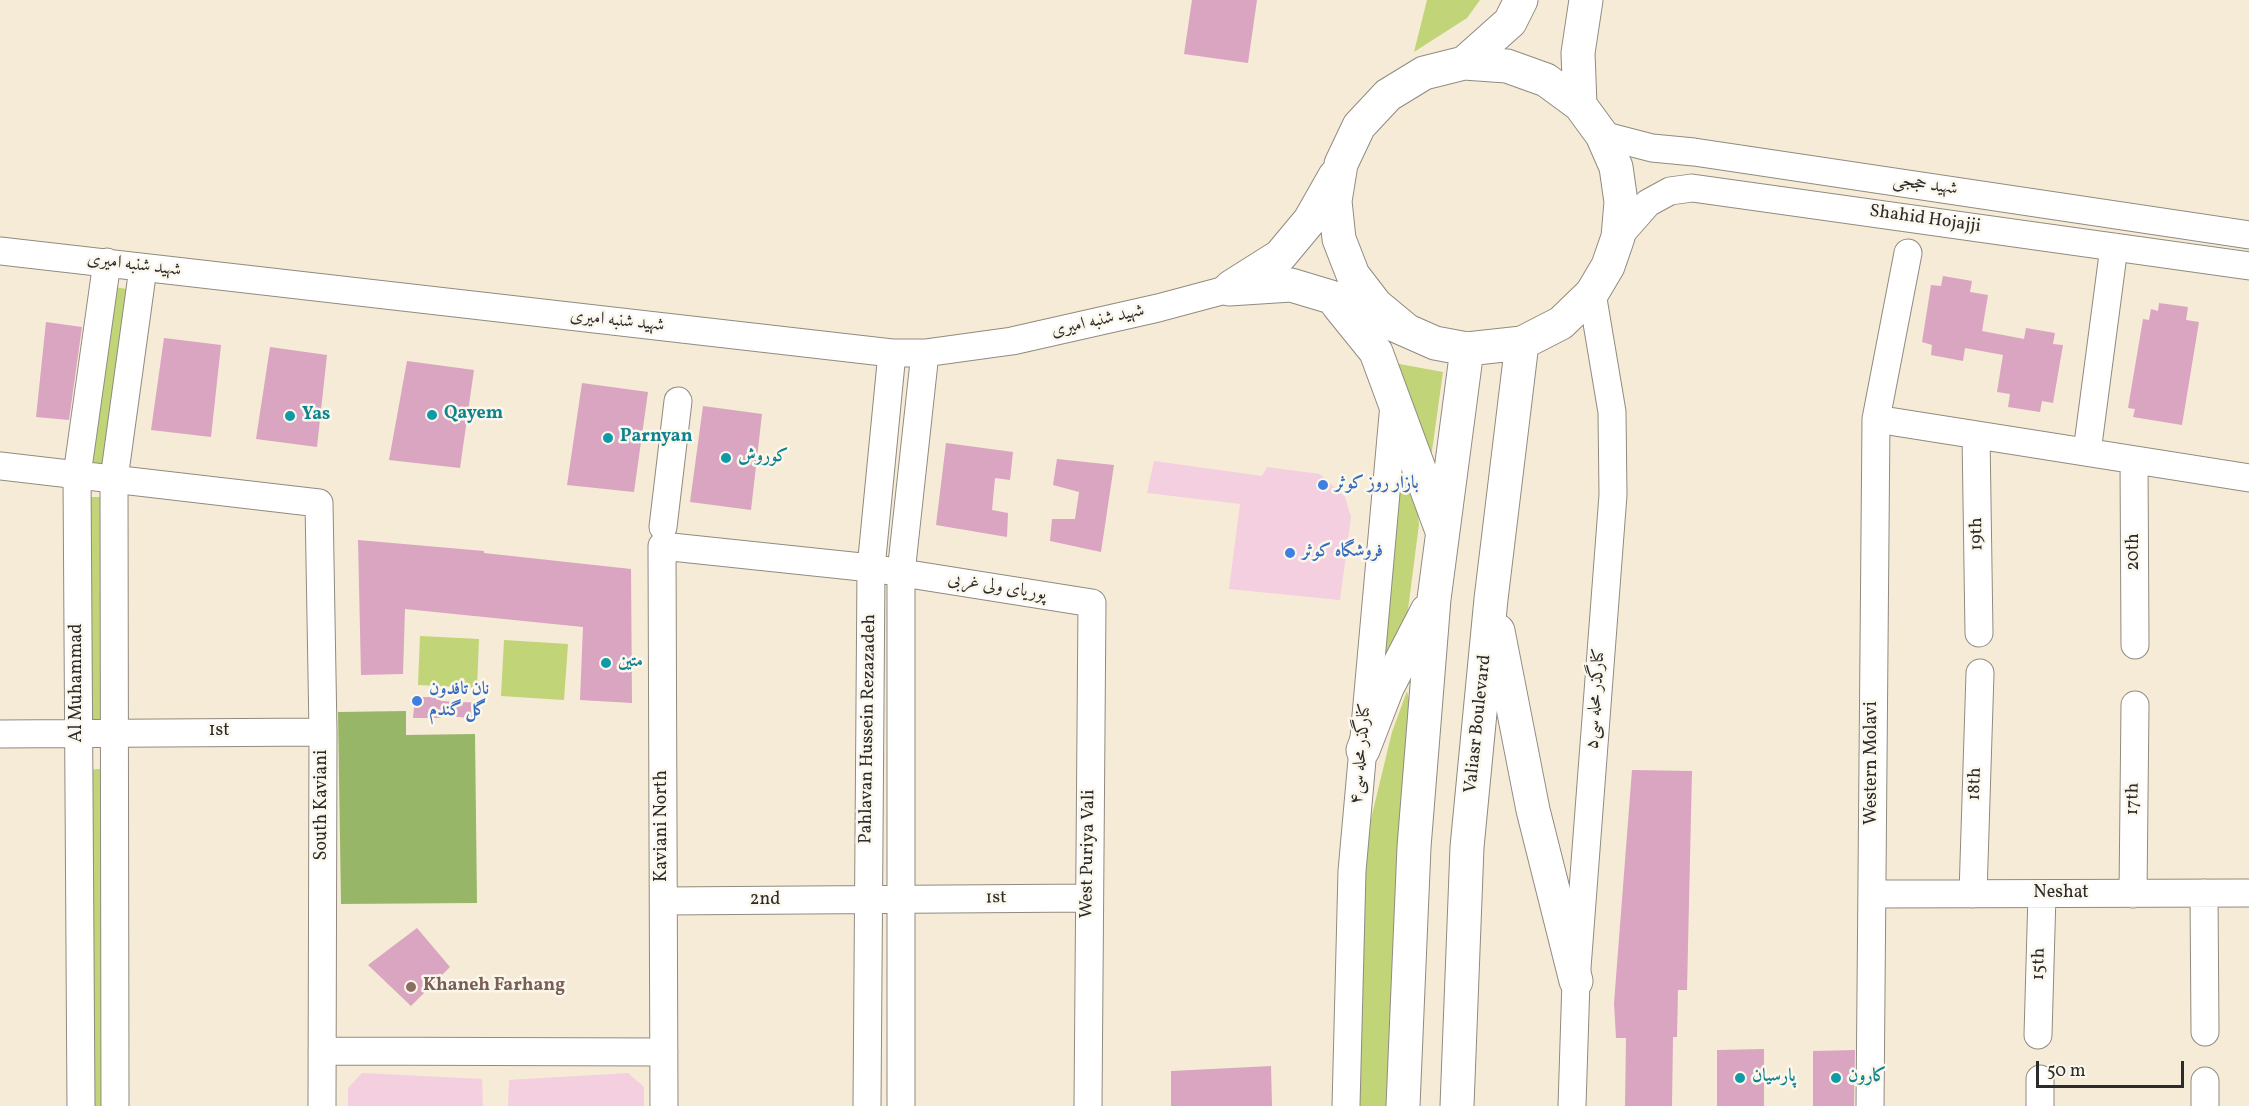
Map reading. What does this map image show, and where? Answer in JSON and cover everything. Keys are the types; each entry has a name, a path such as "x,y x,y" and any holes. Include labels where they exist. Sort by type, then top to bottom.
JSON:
{"main road":[{"path":"1464,63 1510,22 1521,0"},
{"path":"1580,105 1578,53 1586,0"},
{"path":"1464,63 1507,66 1546,80 1580,105 1602,135 1616,167 1621,202 1618,237 1608,266 1592,293 1561,323 1522,343 1467,349 1435,343 1331,297 1291,285 1228,289 1280,256 1310,220 1359,126 1388,94 1424,73 1464,63"},
{"path":"1341,164 1335,201 1339,239 1353,275 1370,298 1406,329"},
{"path":"1331,297 1358,327 1376,352 1443,535"},
{"name":"Valiasr Boulevard","path":"1457,1106 1467,847 1491,598 1522,343"},
{"path":"1403,1106 1414,846 1434,599 1467,349"},
{"path":"1491,598 1533,810 1576,981"},
{"path":"1363,750 1387,688 1434,599"}],"street":[{"name":"شهید حججی","path":"1602,135 1652,148 1694,152 2249,235"},
{"name":"Shahid Hojajji","path":"1618,237 1648,203 1670,191 1692,188 2249,266"},
{"path":"2087,452 2114,247"},
{"name":"شهید شنبه امیری","path":"0,251 141,279 892,353 925,353 1012,341 1158,308 1228,289"},
{"name":"Western Molavi","path":"1870,1106 1876,419 1908,253"},
{"name":"Al Muhammad","path":"81,1106 77,476 106,273"},
{"name":"Al Muhammad","path":"115,1106 114,479 141,279"},
{"name":"کنارگذر محله سی۵","path":"1572,1106 1576,981 1613,495 1612,412 1592,293"},
{"name":"Pahlavan Hussein Rezazadeh","path":"867,1106 871,568 892,353"},
{"name":"Pahlavan Hussein Rezazadeh","path":"901,1106 901,573 925,353"},
{"name":"Kaviani North","path":"664,1106 663,537 678,402"},
{"name":"کنارگذر محله سی۴","path":"1346,1106 1352,871 1394,404"},
{"path":"1876,419 2249,477"},
{"name":"19th","path":"1976,435 1979,633"},
{"name":"20th","path":"2134,460 2135,645"},
{"path":"0,466 114,479"},
{"name":"South Kaviani","path":"114,479 319,503 323,732 322,1106"},
{"path":"663,537 901,573"},
{"name":"West Puriya Vali","path":"901,573 1092,603 1088,1106"},
{"name":"18th","path":"1973,894 1980,673"},
{"name":"17th","path":"2133,894 2135,705"},
{"name":"1st","path":"78,733 323,732"},
{"path":"0,734 78,733"},
{"path":"2204,893 2205,1032"},
{"name":"Neshat","path":"1872,894 2249,893"},
{"name":"15th","path":"2038,1035 2042,894"},
{"name":"1st","path":"867,901 1089,898"},
{"name":"2nd","path":"664,901 867,901"},
{"path":"322,1051 664,1052"},
{"path":"2040,1079 2040,1106"}],"shaded area":[{"name":"فروشگاه کوثر","path":"1154,461 1262,476 1267,467 1320,474 1345,497 1351,517 1340,600 1229,589 1240,504 1147,493"},
{"path":"362,1073 482,1079 483,1106 348,1106 348,1088"},
{"path":"628,1073 644,1087 644,1106 508,1106 509,1080"}],"green space":[{"path":"1427,0 1480,0 1467,18 1414,52"},
{"path":"114,287 133,290 106,468 88,465"},
{"path":"1394,363 1443,372 1430,465"},
{"path":"1400,469 1415,487 1419,524 1405,633 1381,707"},
{"path":"87,497 107,497 101,719 85,719"},
{"path":"420,636 479,639 477,688 418,685"},
{"path":"504,640 568,644 564,700 501,696"},
{"path":"1407,691 1411,709 1390,1106 1355,1106 1364,848 1392,732"},
{"path":"406,711 406,735 475,734 477,903 341,904 338,712"},
{"path":"108,768 108,1106 89,1106 89,770"}],"building":[{"path":"1192,0 1257,0 1248,63 1184,54"},
{"path":"1943,276 1972,281 1970,292 1988,295 1982,331 2024,339 2026,328 2055,333 2053,344 2063,345 2053,403 2042,401 2040,412 2008,407 2010,394 1997,392 2003,355 1965,348 1963,361 1931,355 1932,345 1922,342 1931,285 1941,286"},
{"path":"2159,303 2188,307 2186,320 2199,322 2182,425 2133,417 2135,409 2128,408 2143,319 2149,320 2151,309 2158,311"},
{"path":"46,322 82,327 69,420 36,417"},
{"path":"164,338 221,345 211,437 151,430"},
{"name":"Yas","path":"270,347 327,355 317,447 256,439"},
{"name":"Qayem","path":"407,361 474,370 460,468 389,460"},
{"name":"Parnyan","path":"582,383 648,392 634,492 567,485"},
{"name":"کوروش","path":"703,406 762,414 751,510 690,502"},
{"path":"946,443 1013,452 1010,480 995,478 992,510 1008,513 1007,537 936,525"},
{"path":"1057,459 1114,465 1101,552 1050,541 1052,519 1075,519 1079,492 1053,485"},
{"path":"358,540 484,551 484,553 631,569 632,703 580,700 583,627 405,609 403,674 361,675"},
{"path":"415,697 441,697 441,701 482,703 478,719 441,715 441,718 413,718"},
{"path":"1632,770 1692,771 1687,990 1678,990 1677,1037 1673,1037 1672,1106 1625,1106 1626,1038 1616,1038 1614,1003"},
{"name":"Khaneh Farhang","path":"417,928 450,967 411,1006 368,965"},
{"name":"پارسیان","path":"1764,1049 1764,1106 1717,1106 1717,1050"},
{"name":"کارون","path":"1855,1050 1854,1106 1813,1106 1813,1051"},
{"path":"1271,1066 1272,1106 1171,1106 1171,1071"}],"place":[{"name":"Qayem","path":"432,415"},
{"name":"Yas","path":"290,416"},
{"name":"Parnyan","path":"608,438"},
{"name":"کوروش","path":"726,458"},
{"name":"بازار روز کوثر","path":"1323,485"},
{"name":"فروشگاه کوثر","path":"1290,553"},
{"name":"متین","path":"606,663"},
{"name":"نان تافدون گل گندم","path":"417,701"},
{"name":"Khaneh Farhang","path":"411,987"},
{"name":"پارسیان","path":"1740,1078"},
{"name":"کارون","path":"1836,1078"}]}
